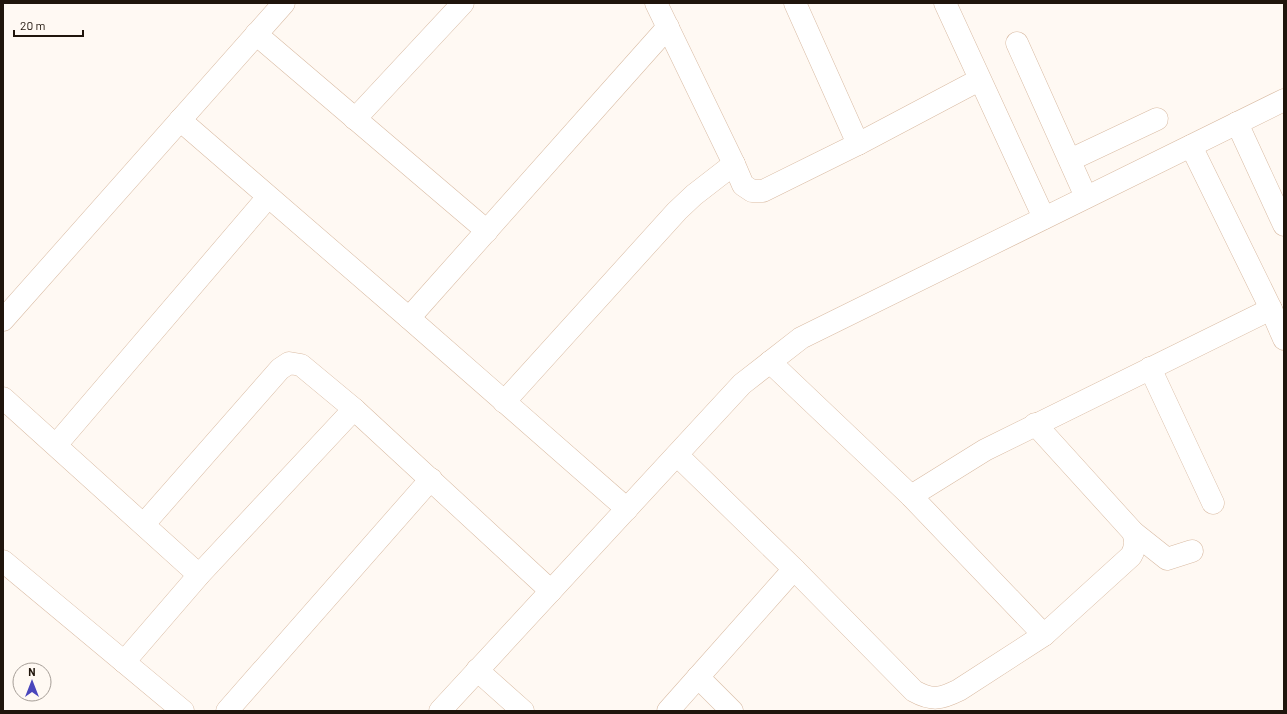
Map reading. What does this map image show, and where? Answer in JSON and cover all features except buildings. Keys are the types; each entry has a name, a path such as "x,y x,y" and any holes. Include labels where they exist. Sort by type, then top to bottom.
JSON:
{"street":[{"path":"3,320 284,3"},
{"path":"356,119 463,3"},
{"path":"656,3 743,185 752,192 763,191 858,144 980,80"},
{"path":"795,3 858,144"},
{"path":"945,3 1044,218"},
{"path":"409,318 668,27"},
{"path":"256,34 487,231"},
{"path":"1017,43 1086,197"},
{"path":"440,711 742,384 801,338 1284,100"},
{"path":"1070,160 1157,119"},
{"path":"180,120 627,509"},
{"path":"1237,123 1284,225"},
{"path":"1191,146 1271,309 1284,339"},
{"path":"504,402 676,211 734,164"},
{"path":"56,445 268,197"},
{"path":"911,496 985,450 1271,309"},
{"path":"770,362 911,496 1044,635"},
{"path":"144,524 280,369 289,363 301,365 354,408 551,591"},
{"path":"1150,368 1213,503"},
{"path":"3,398 199,575"},
{"path":"124,662 199,575 354,408"},
{"path":"1036,424 1133,532 1167,559 1192,551"},
{"path":"676,455 794,569 914,691 926,698 946,697 1044,635 1131,556 1135,548 1135,538 1133,532"},
{"path":"227,711 431,479"},
{"path":"3,561 183,711"},
{"path":"668,711 794,569"},
{"path":"477,670 523,711"},
{"path":"698,677 732,711"}]}
